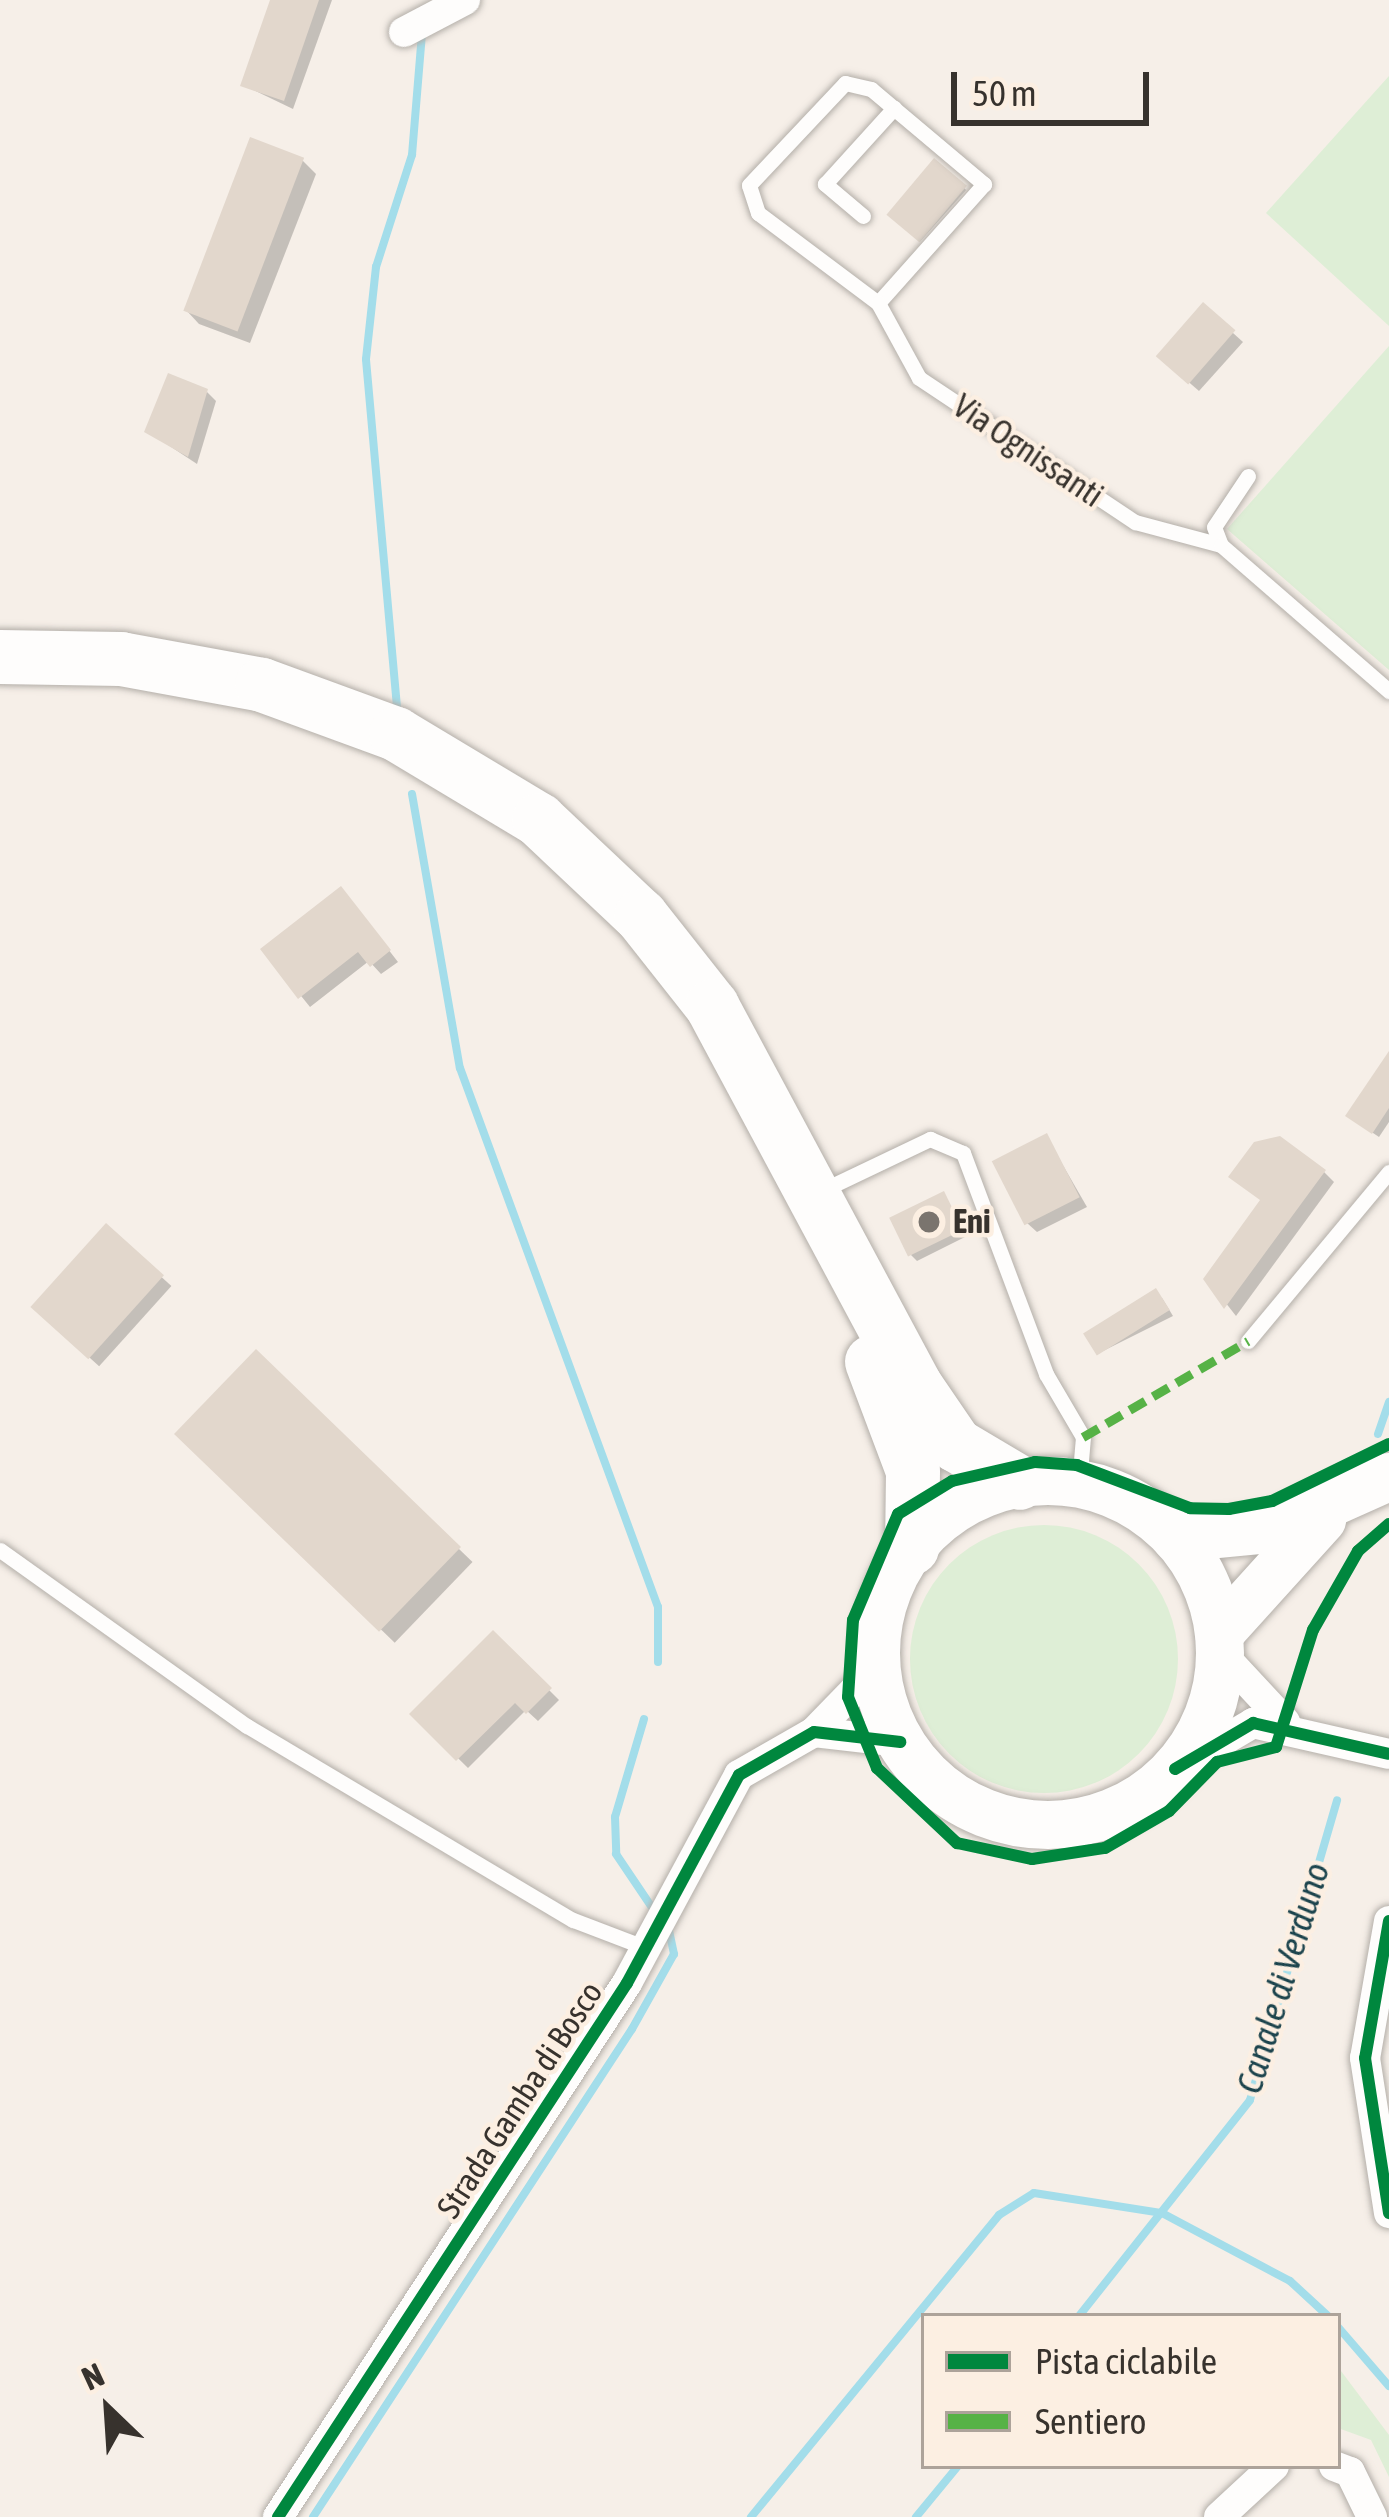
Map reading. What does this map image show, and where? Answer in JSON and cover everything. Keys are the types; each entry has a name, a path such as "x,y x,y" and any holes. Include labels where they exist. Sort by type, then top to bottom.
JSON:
{"highway":[{"path":"5,679 121,659 262,685 396,734 539,820 640,916 712,1006 956,1445 1020,1483"},
{"path":"5,679 256,707 387,756 523,841 620,932 729,1086 890,1397 913,1471 912,1548"}],"main road":[{"path":"1020,1483 1079,1484 1132,1503 1176,1538 1219,1642 1212,1706 1175,1769 1109,1814 1030,1824 956,1798 900,1742 876,1668 883,1605 912,1548 949,1512 1020,1483"},
{"path":"1176,1538 1272,1529 1369,1488"},
{"path":"1219,1642 1288,1548 1369,1488"}],"street":[{"path":"404,32 436,24 465,0"},
{"path":"1219,1642 1285,1722"},
{"name":"Strada Gamba di Bosco","path":"278,2517 646,1942 739,1775 814,1732 876,1668"},
{"path":"1175,1769 1232,1728 1285,1722 1389,1754"},
{"path":"814,1732 900,1742"},
{"path":"1389,1921 1365,2058 1389,2212"},
{"path":"1220,2517 1271,2469"},
{"path":"1341,2469 1350,2472 1372,2517"}],"lane":[{"path":"857,83 984,184 878,303 758,213 749,185 835,86 857,83"},
{"path":"863,216 826,184 894,108"},
{"name":"Via Ognissanti","path":"878,303 919,378 1135,522 1221,545 1389,691"},
{"path":"1221,545 1214,526 1248,476"},
{"path":"817,1194 930,1138 963,1153 1046,1374 1083,1437 1079,1484"},
{"path":"1248,1342 1389,1172"},
{"path":"0,1550 248,1726 573,1920 646,1942"}],"green space":[{"path":"1389,76 1389,326 1266,213"},
{"path":"1389,346 1389,670 1227,529"},
{"path":"1044,1525 1095,1535 1139,1564 1168,1608 1178,1659 1168,1710 1139,1754 1095,1783 1044,1793 993,1783 949,1754 920,1710 910,1659 920,1608 949,1564 993,1535"},
{"path":"1341,2371 1389,2435 1389,2477 1371,2440 1341,2429"}],"building":[{"path":"270,0 319,0 284,101 240,86"},
{"path":"250,137 304,158 237,331 183,311"},
{"path":"934,158 967,186 919,242 886,215"},
{"path":"1203,302 1235,330 1188,385 1156,356"},
{"path":"168,373 208,389 188,457 144,432"},
{"path":"341,886 391,950 370,967 358,952 298,999 260,949"},
{"path":"1389,1051 1389,1108 1372,1134 1345,1116"},
{"path":"1047,1133 1080,1197 1024,1225 992,1161"},
{"path":"1280,1136 1326,1170 1224,1309 1203,1279 1260,1200 1228,1177 1254,1142"},
{"path":"944,1191 963,1230 908,1256 889,1218"},
{"path":"106,1223 164,1275 88,1359 30,1307"},
{"path":"1156,1288 1170,1310 1097,1356 1083,1334"},
{"path":"256,1349 461,1547 379,1632 174,1434"},
{"path":"493,1630 552,1688 526,1714 515,1703 456,1761 409,1714"}],"waterway":[{"path":"397,707 366,359 376,267 412,155 422,34"},
{"path":"412,794 460,1068 658,1607 658,1662"},
{"name":"Canale di Verduno","path":"1378,1434 1389,1402"},
{"path":"644,1719 615,1817 616,1854 657,1915"},
{"name":"Canale di Verduno","path":"1081,2313 1250,2100 1337,1800"},
{"path":"313,2517 632,2029 674,1954 668,1925"},
{"path":"751,2517 999,2215 1034,2193 1162,2213 1290,2281 1325,2313"},
{"path":"1341,2330 1389,2386"},
{"name":"Canale di Verduno","path":"916,2517 956,2469"}],"marked path":[{"path":"1083,1437 1248,1341"}],"cycle path":[{"path":"1389,1444 1272,1501 1229,1509 1190,1508 1077,1465 1035,1462 952,1481 898,1514 853,1620 848,1697 877,1768 957,1843 1032,1859 1105,1848 1169,1811 1217,1762 1276,1747 1313,1630 1358,1551 1389,1524"},
{"path":"1175,1769 1253,1723 1389,1754"},
{"path":"278,2517 627,1983 739,1775 814,1732 900,1742"},
{"path":"1389,1921 1365,2058 1389,2213"}],"place":[{"name":"Eni","path":"929,1222"}]}
